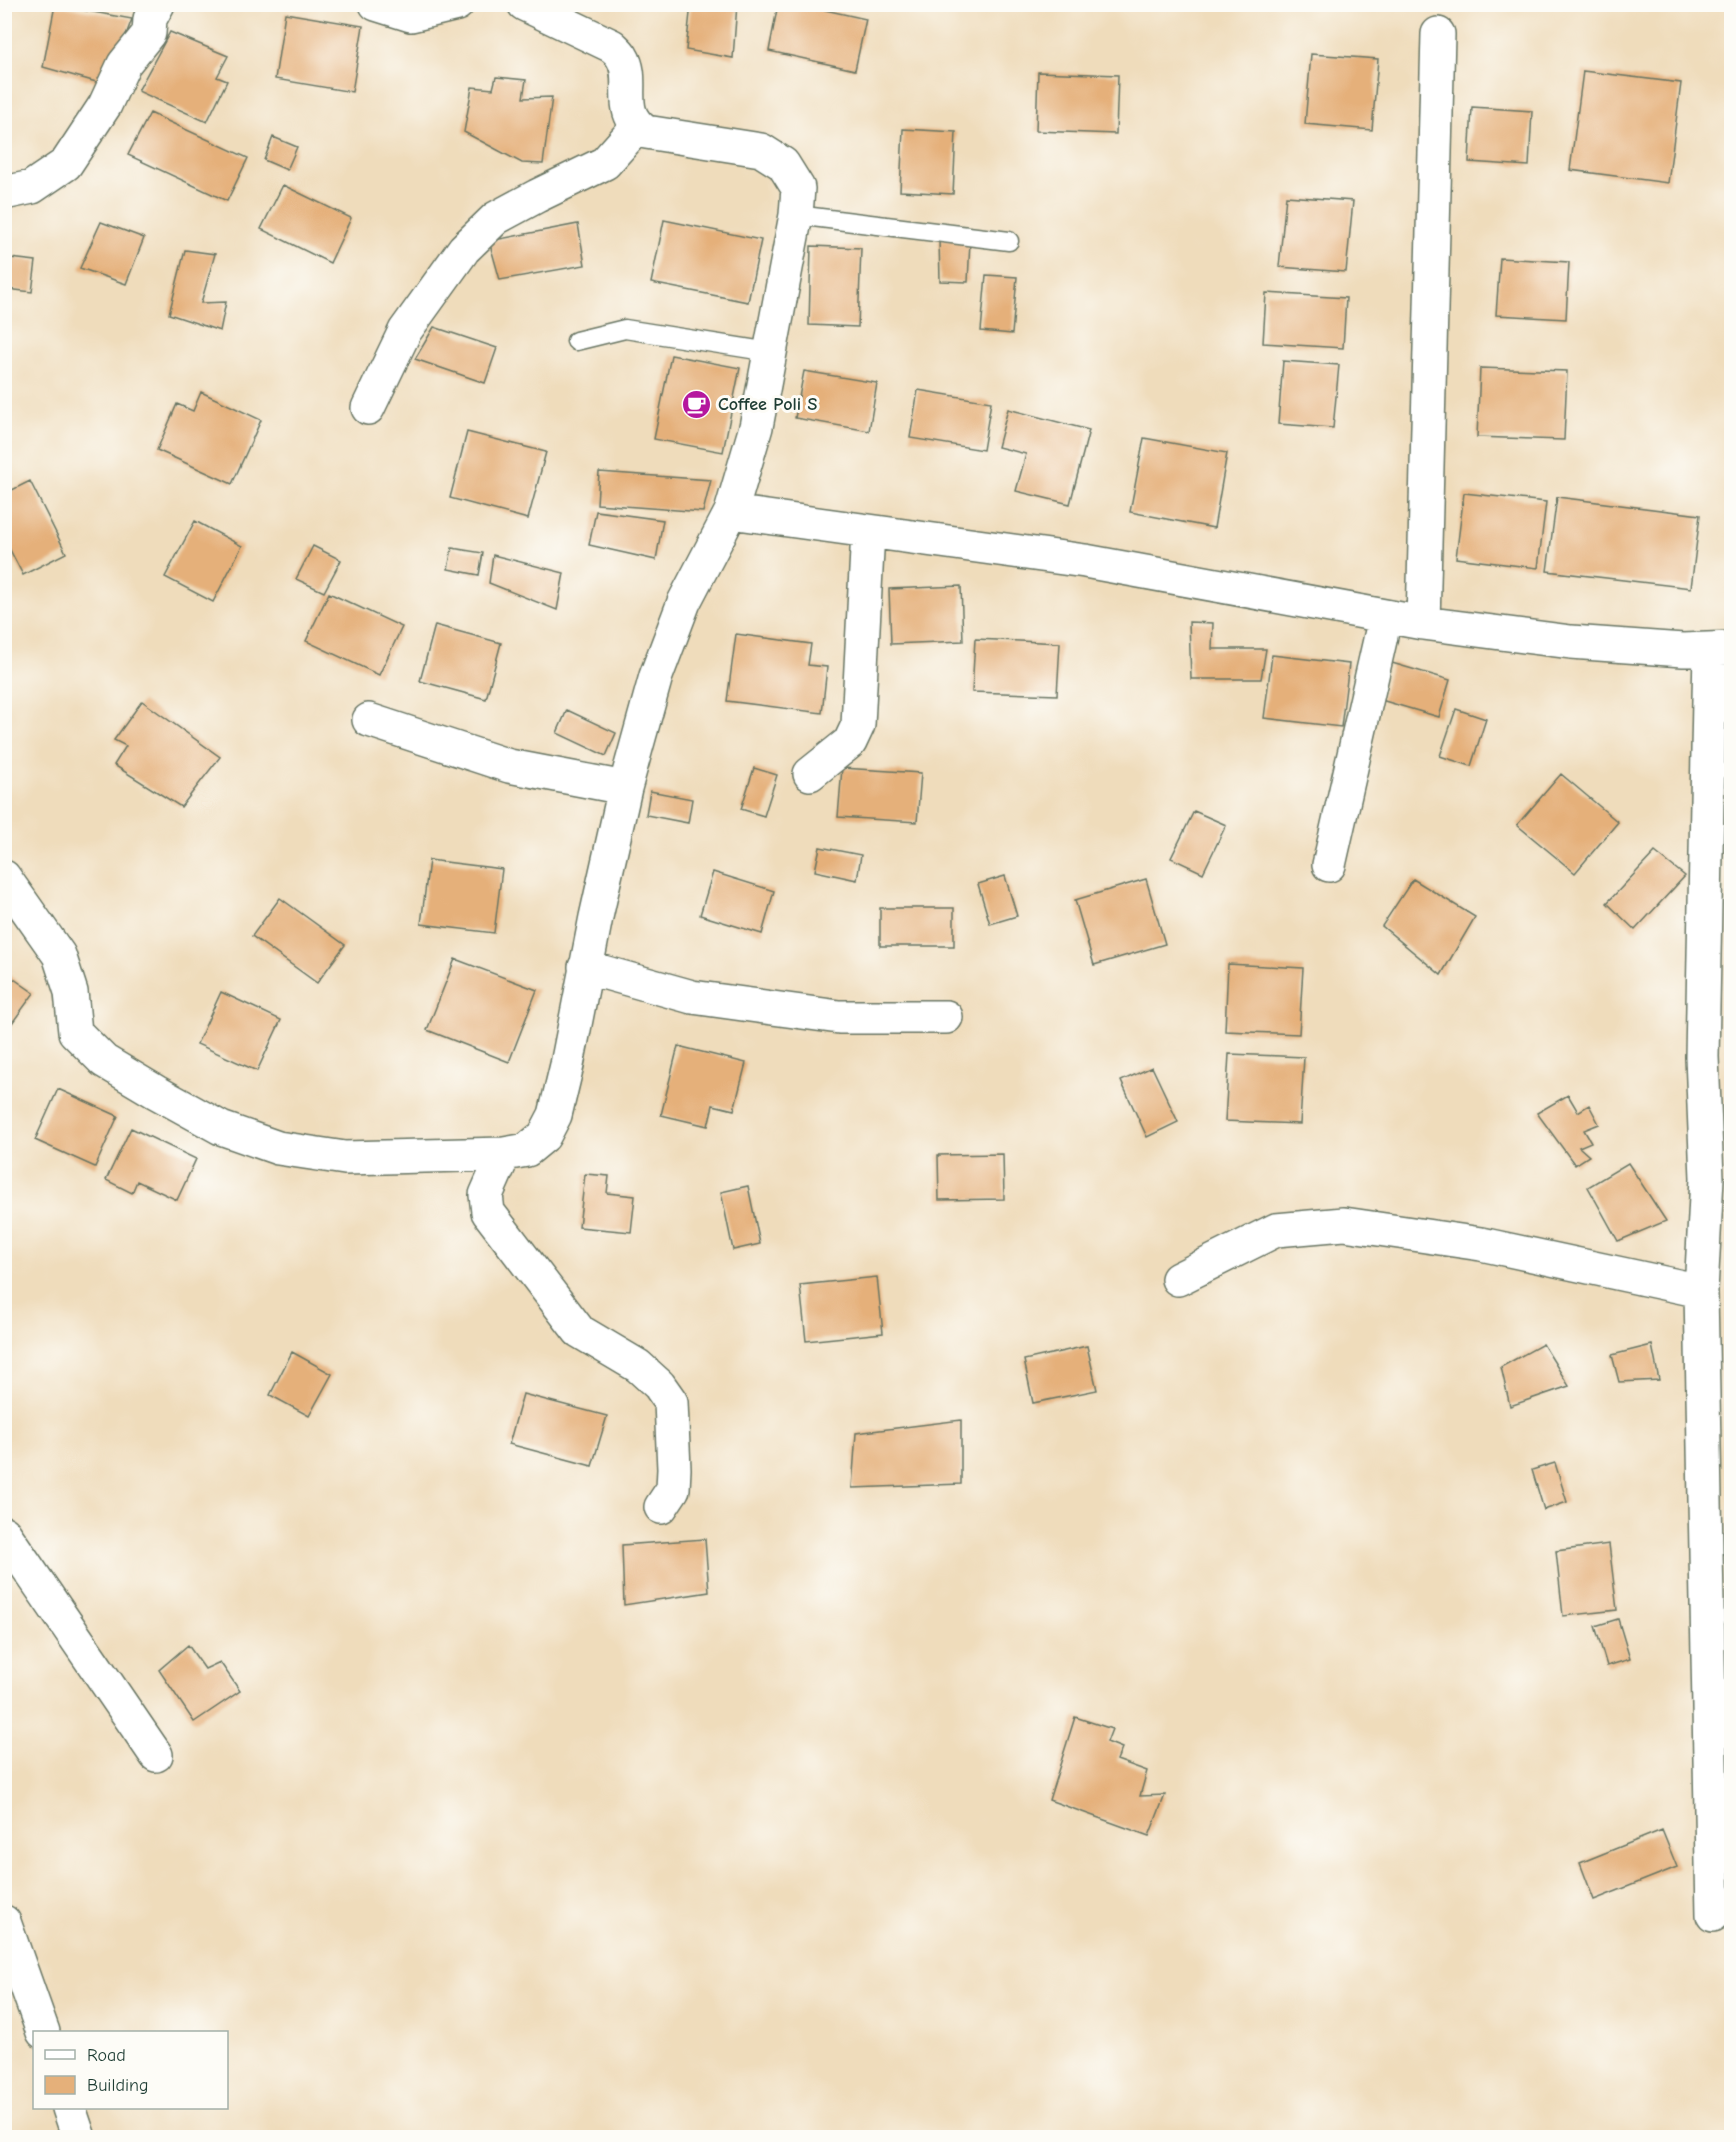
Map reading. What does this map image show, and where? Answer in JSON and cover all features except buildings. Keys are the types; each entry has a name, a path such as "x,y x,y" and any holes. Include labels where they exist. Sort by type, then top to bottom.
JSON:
{"street":[{"path":"4,193 32,187 66,164 105,105 124,64 149,33 150,19 158,4"},
{"path":"376,4 411,15 457,4"},
{"path":"4,877 59,955 71,992 75,1032 104,1061 221,1128 278,1148 345,1158 504,1154 527,1150 544,1136 555,1115 625,788 656,676 684,602 731,512 756,427 796,214 798,188 783,164 760,150 646,132 637,127 631,117 626,67 621,55 612,46 524,4"},
{"path":"1423,623 1438,34"},
{"path":"368,408 405,331 464,249 496,218 605,163 637,127"},
{"path":"731,512 1085,561 1385,618 1571,642 1683,650 1721,649 1702,1057 1707,1178 1701,1291 1713,1915"},
{"path":"810,774 850,742 858,725 868,531"},
{"path":"1329,865 1385,618"},
{"path":"369,720 509,766 625,788"},
{"path":"585,967 692,997 839,1017 946,1017"},
{"path":"504,1154 486,1195 488,1212 579,1331 639,1366 658,1384 671,1402 673,1489 662,1507"},
{"path":"1178,1279 1276,1230 1344,1224 1481,1244 1701,1291"},
{"path":"4,1533 156,1755"},
{"path":"4,1922 43,2031"},
{"path":"69,2109 79,2138"}],"lane":[{"path":"796,214 1009,241"},
{"path":"576,341 625,329 770,352"}],"place":[{"name":"Coffee Poli S","path":"697,404"}]}
